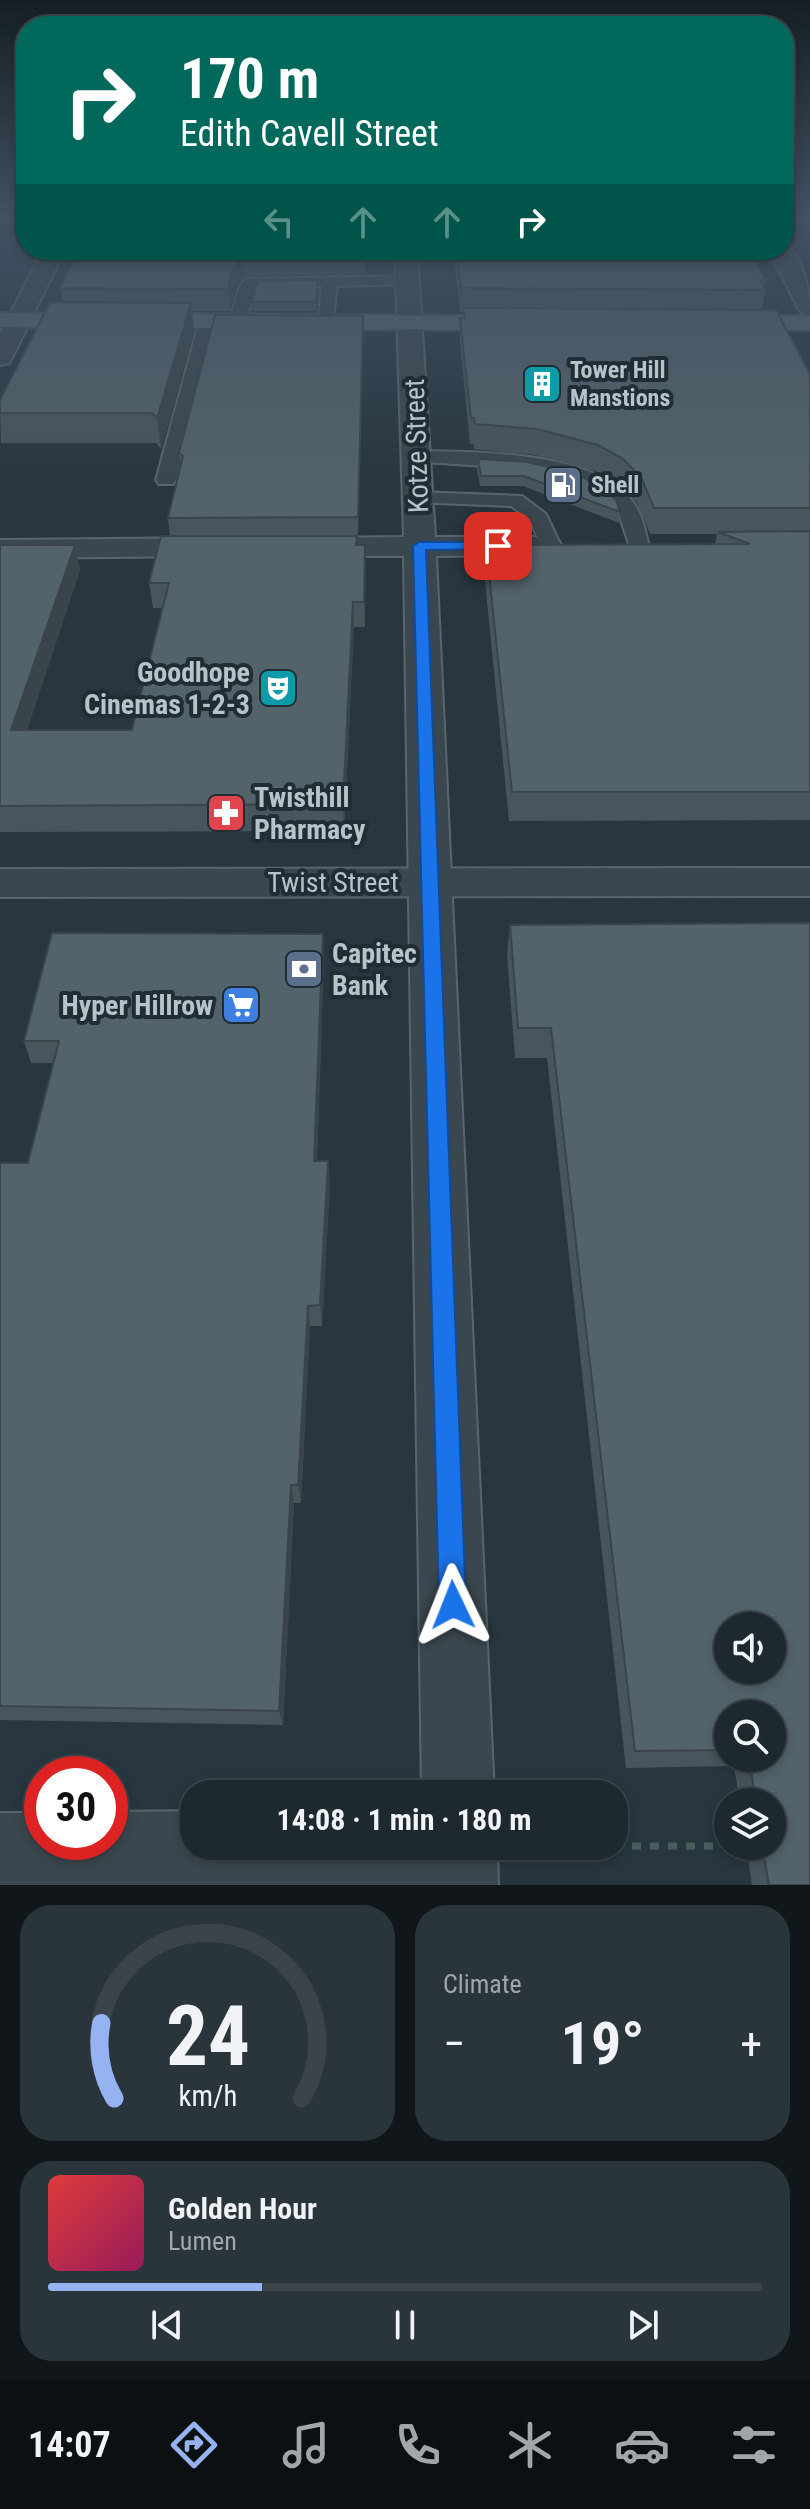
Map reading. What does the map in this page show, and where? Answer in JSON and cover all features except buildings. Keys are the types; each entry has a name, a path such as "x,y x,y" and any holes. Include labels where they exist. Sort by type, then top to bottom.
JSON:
{"main road":[{"path":"10,320 539,323"},
{"path":"698,323 810,323"}],"street":[{"name":"Kotze Street","path":"410,305 458,1780"},
{"path":"0,358 10,320"},
{"path":"279,547 419,522 609,546"},
{"path":"0,549 248,547"},
{"name":"Twist Street","path":"0,883 810,882"},
{"path":"0,1850 180,1848"},
{"path":"460,1860 461,1885"}],"lane":[{"path":"238,323 242,305"},
{"path":"326,323 328,305"},
{"path":"166,480 207,323"},
{"path":"417,457 470,457 535,465 579,477 613,494 625,505 609,546 543,522 529,506 515,500 419,522"},
{"path":"515,500 535,465"}],"path":[{"path":"628,1846 714,1846"}],"place":[{"name":"Tower Hill Manstions","path":"542,384"},
{"name":"Shell","path":"563,485"},
{"name":"Goodhope Cinemas 1-2-3","path":"278,688"},
{"name":"Twisthill Pharmacy","path":"226,813"},
{"name":"Capitec Bank","path":"304,969"},
{"name":"Hyper Hillrow","path":"241,1005"}],"route":[{"path":"453,1605 419,546 498,546"}]}
